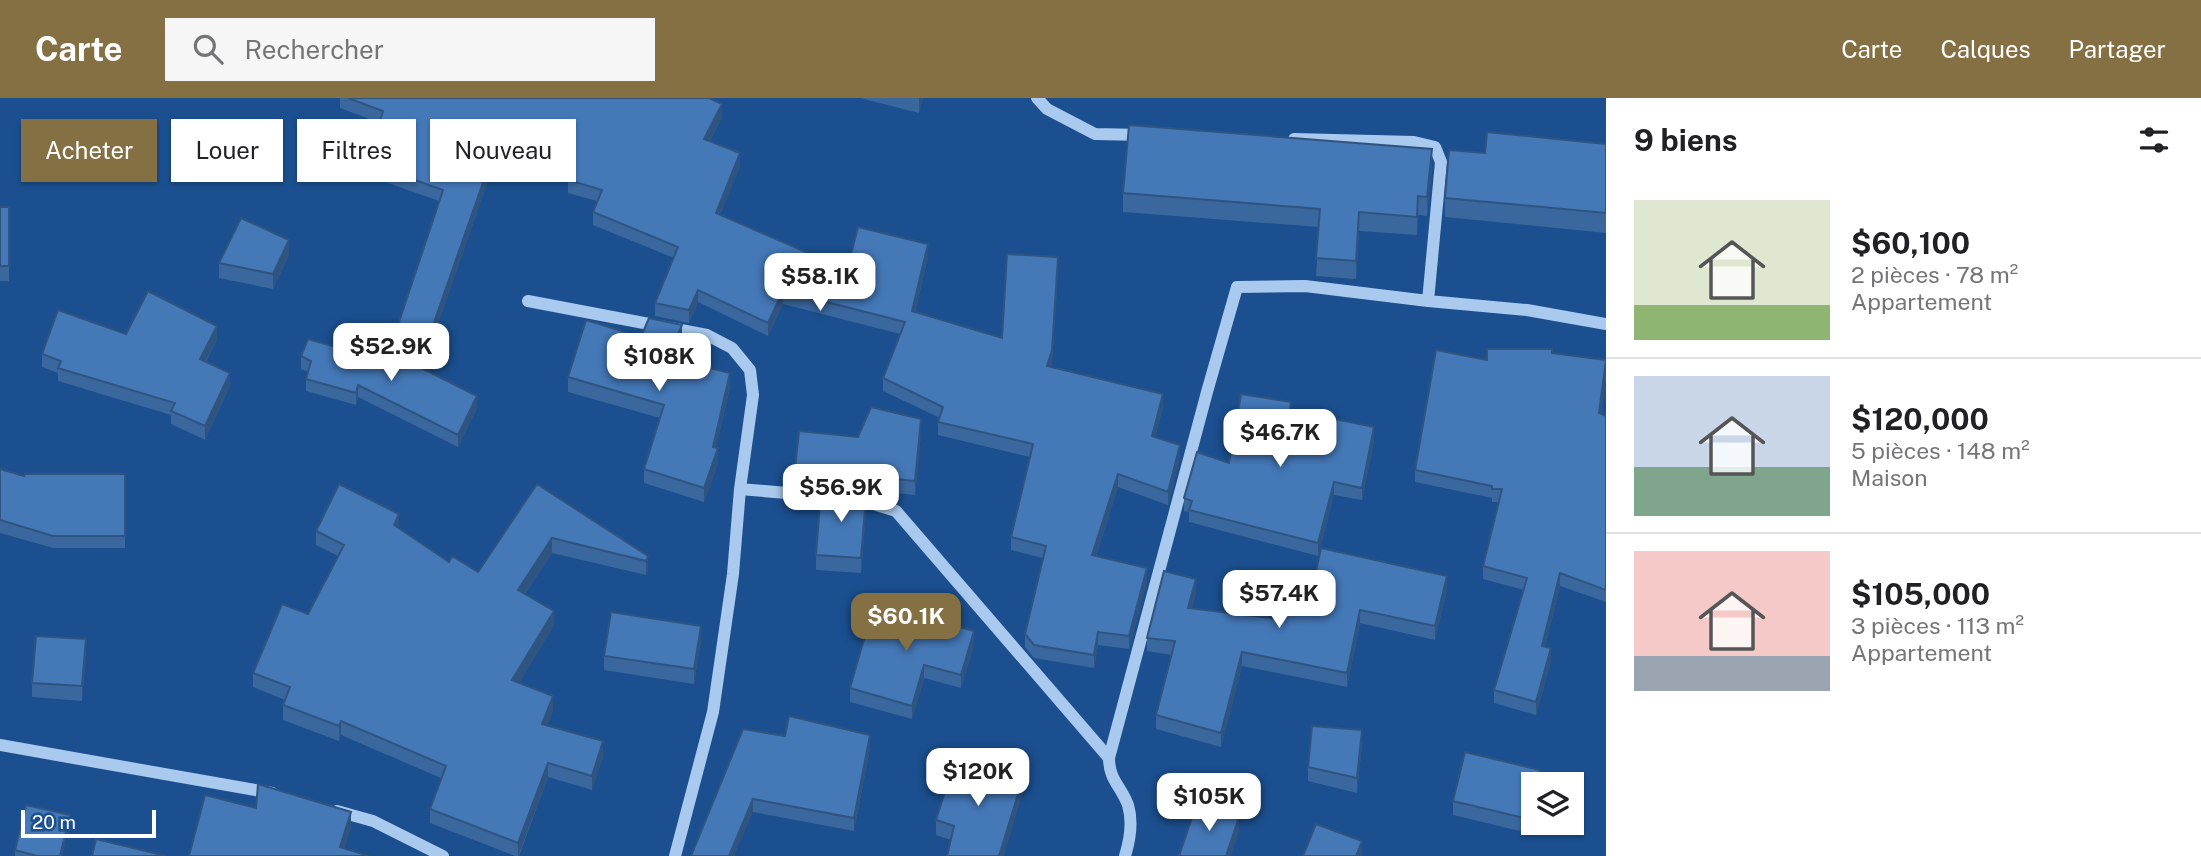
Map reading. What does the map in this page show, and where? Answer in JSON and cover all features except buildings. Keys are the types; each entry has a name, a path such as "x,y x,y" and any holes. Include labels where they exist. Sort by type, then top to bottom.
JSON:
{"street":[{"path":"1037,98 1046,108 1096,134 1151,135"},
{"path":"1275,139 1414,142 1435,147 1441,162 1428,301"},
{"path":"1125,856 1131,835 1128,806 1109,772 1109,758 1237,287 1305,286 1527,310 1606,324"},
{"path":"528,301 707,335 732,348 750,370 752,395 733,574 713,712 675,856"},
{"path":"740,489 857,499 896,511 1109,758"},
{"path":"0,745 284,796"},
{"path":"322,806 373,821 443,856"}]}
